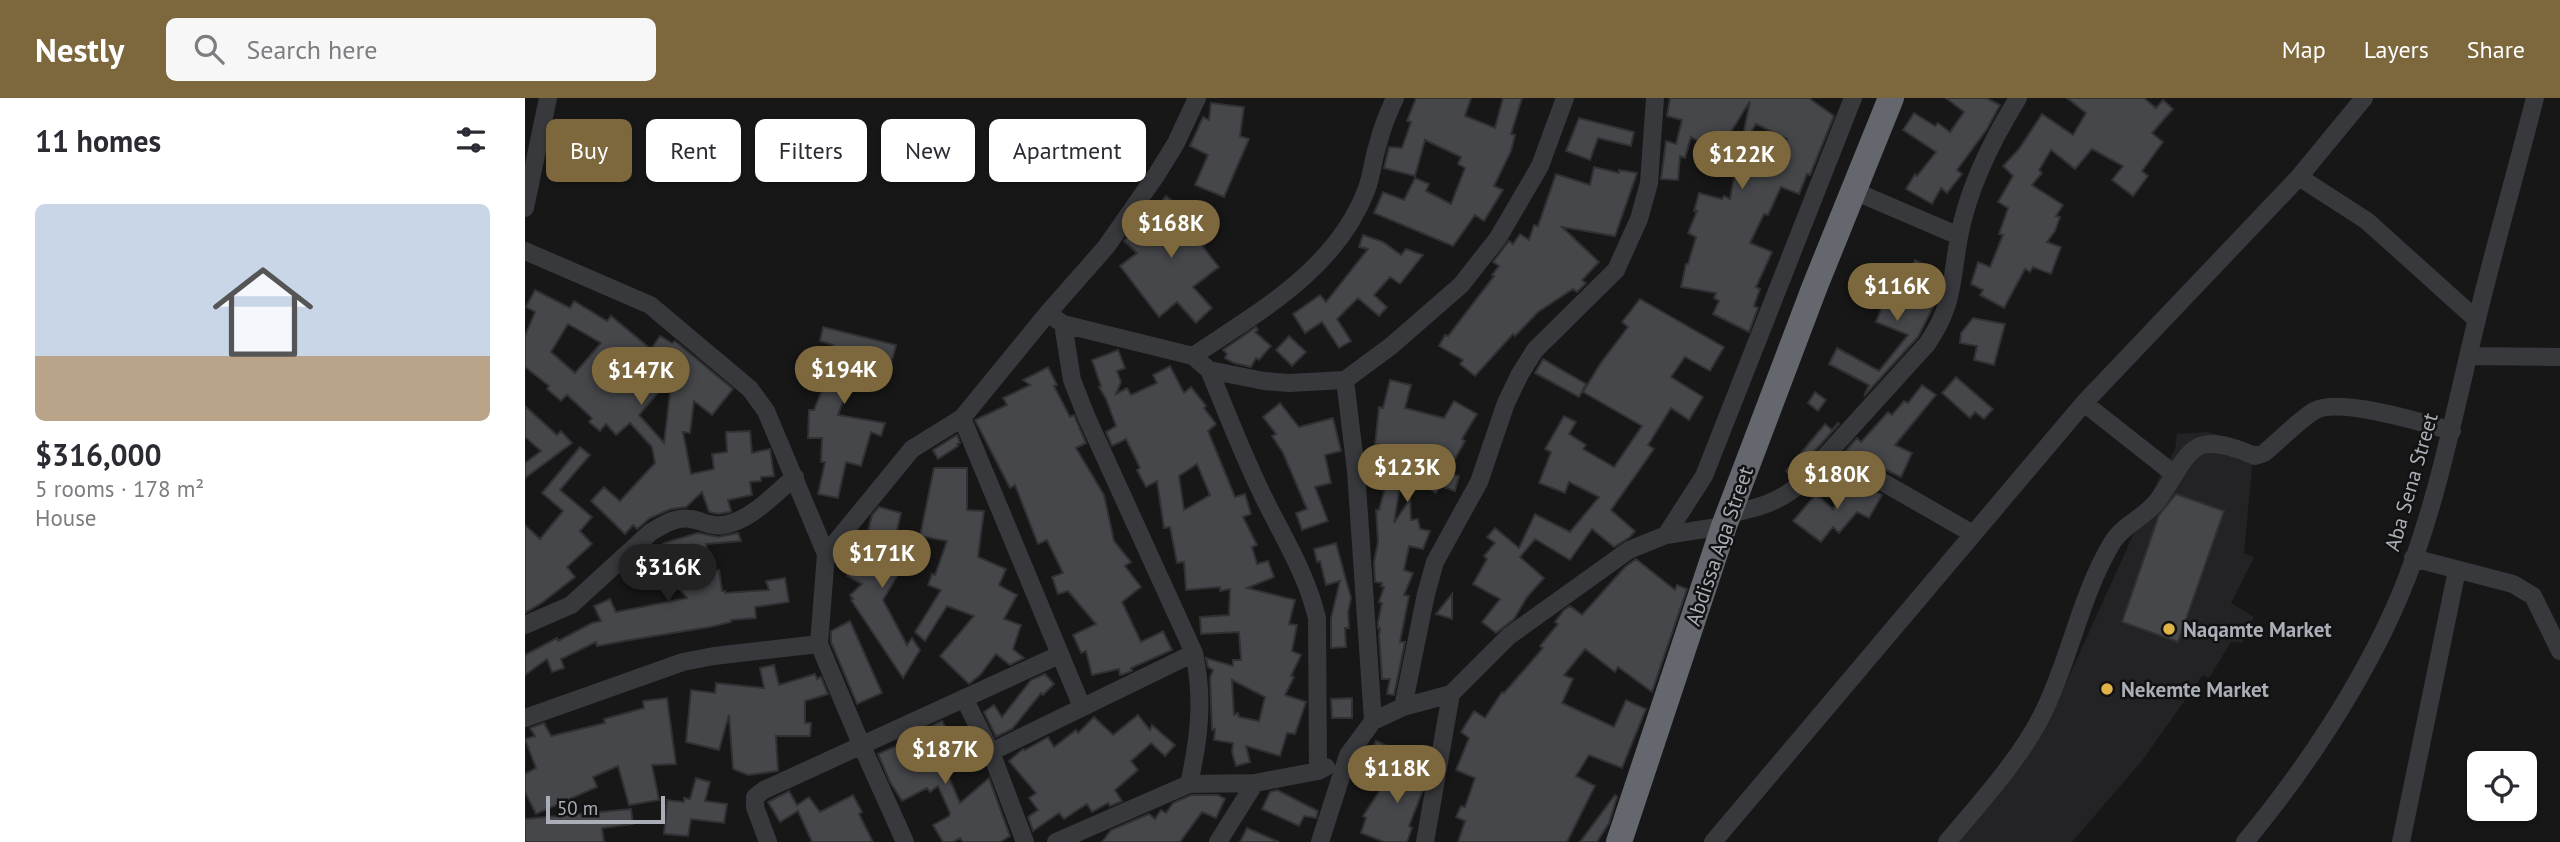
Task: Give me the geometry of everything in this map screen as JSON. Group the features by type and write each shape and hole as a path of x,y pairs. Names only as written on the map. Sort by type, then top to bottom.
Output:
{"highway":[{"name":"Abdissa Aga Street","path":"1619,842 1726,520 1891,98"}],"street":[{"path":"525,208 548,98"},
{"path":"826,554 912,449 962,418 1106,247 1139,202 1176,143 1198,98"},
{"path":"1193,356 1282,296 1338,243 1367,189 1377,144 1395,98"},
{"path":"1209,370 1289,383 1345,380 1440,305 1481,261 1498,238 1540,166 1565,98"},
{"path":"1403,706 1435,562 1479,482 1506,403 1520,374 1535,350 1616,270 1640,219 1649,183 1655,98"},
{"path":"1666,535 1704,476 1853,98"},
{"path":"1320,842 1348,755 1373,721 1403,706 1451,694 1509,636 1629,550 1666,535 1726,520 1786,497 1816,468 1941,325 1953,284 1959,236 1987,154 2018,98"},
{"path":"1713,842 2084,403 2299,177 2364,98"},
{"name":"Aba Sena Street","path":"2245,842 2298,775 2334,717 2388,622 2413,558 2452,431 2477,320 2535,98"},
{"path":"2299,177 2367,221 2477,320"},
{"path":"1854,191 1959,236"},
{"path":"525,251 650,305 666,317 683,336 750,389 766,411 826,554 819,644 905,842"},
{"path":"1047,314 1063,324 1193,356 1209,370 1267,504 1313,601 1317,618 1318,771"},
{"path":"1063,324 1072,380 1087,418 1194,653 1201,704 1198,750 1189,784"},
{"path":"2469,356 2560,357"},
{"path":"1345,380 1356,471 1373,721"},
{"path":"2084,403 2173,474"},
{"path":"1947,842 2019,751 2041,718 2066,660 2091,588 2112,542 2157,501 2187,454 2198,447 2212,444 2229,445 2255,456 2265,453 2315,410 2323,409 2384,413 2452,431"},
{"path":"962,418 1082,707"},
{"path":"1816,468 1845,470 1874,477 1973,534"},
{"path":"525,625 571,606 651,532 666,523 677,519 691,519 721,526 735,522 751,513 795,477"},
{"path":"2413,558 2524,589 2533,596 2560,651"},
{"path":"2401,842 2457,570"},
{"path":"525,718 683,662 819,644"},
{"path":"991,752 1194,653"},
{"path":"768,842 755,807 755,797 764,790 1059,655"},
{"path":"1426,842 1451,694"},
{"path":"964,698 991,752 1025,842"},
{"path":"1056,842 1189,784 1255,783 1318,771 1348,755"},
{"path":"1218,842 1255,783"}],"shaded area":[{"name":"Naqamte Market","path":"2208,432 2254,446 2244,553 2254,557 2231,603 2254,617 2242,643 2231,642 2209,678 2203,675 2141,762 2072,842 1954,842 2042,731 2052,714 2163,469 2175,450 2177,434"}],"building":[{"path":"1416,98 1471,98 1465,116 1495,128 1503,98 1522,98 1511,134 1515,135 1511,151 1494,186 1503,190 1484,221 1475,215 1453,246 1374,213 1383,192 1404,200 1415,178 1429,184 1426,191 1451,204 1465,168 1458,164 1461,157 1425,140 1415,176 1384,168 1389,147 1402,148 1411,122 1407,121"},
{"path":"1670,98 1809,98 1834,116 1810,175 1807,174 1799,194 1781,187 1768,215 1764,214 1750,243 1772,252 1756,287 1760,289 1754,306 1758,308 1749,332 1713,314 1719,301 1714,298 1716,293 1681,287 1696,237 1688,233 1697,211 1694,211 1699,193 1730,199 1734,177 1746,180 1751,153 1779,159 1787,139 1756,124 1741,146 1750,101 1718,153 1691,137 1685,158 1680,156 1678,180 1661,179 1666,141 1676,144 1682,120 1667,116"},
{"path":"1946,98 1986,98 2000,105 1987,129 1957,170 1962,174 1947,193 1941,188 1932,204 1906,189 1915,174 1917,176 1936,152 1903,130 1914,113 1935,126 1938,123 1950,132 1964,112"},
{"path":"2067,98 2144,98 2156,108 2163,100 2173,109 2152,133 2163,142 2142,171 2148,176 2133,196 2112,180 2123,166 2092,149 2075,169 2051,150 2039,170 2042,173 2032,185 2063,205 2056,216 2060,217 2055,231 2047,242 2061,247 2051,274 2033,267 2030,272 2025,269 2004,308 1980,295 1983,290 1971,284 1978,262 1990,267 2003,235 1999,234 2008,208 1998,202 2013,176 2003,166 2019,149 2042,114 2073,135 2086,113"},
{"path":"1211,103 1244,107 1240,136 1249,139 1224,197 1195,185 1208,155 1190,146 1203,117 1209,120"},
{"path":"1579,118 1634,132 1631,146 1598,138 1590,160 1566,151"},
{"path":"1594,167 1619,173 1619,170 1637,173 1615,236 1562,227 1599,262 1582,280 1586,283 1577,292 1573,289 1538,312 1515,336 1513,334 1475,376 1460,364 1463,360 1439,346 1445,335 1448,336 1494,276 1492,275 1499,266 1493,262 1509,241 1513,244 1520,234 1529,240 1534,225 1538,226 1556,174 1590,185"},
{"path":"1166,196 1185,210 1187,208 1215,232 1203,247 1219,267 1193,287 1212,308 1196,323 1177,302 1159,317 1120,266 1137,253 1124,241 1137,223 1142,228"},
{"path":"1363,235 1383,242 1401,255 1406,249 1423,255 1400,284 1390,277 1374,295 1387,307 1379,316 1358,298 1337,319 1351,341 1339,348 1322,322 1305,333 1293,314 1320,295 1326,302 1368,249 1359,247"},
{"path":"1915,260 1937,271 1928,288 1939,291 1936,301 1918,337 1864,396 1869,385 1829,364 1837,348 1879,371 1908,335 1876,322 1884,302 1892,305"},
{"path":"535,290 570,308 574,301 607,321 611,316 651,349 660,336 672,343 675,341 733,389 712,415 694,401 690,433 683,432 691,474 714,469 712,454 727,452 726,432 750,431 752,453 770,449 774,476 761,477 761,481 750,482 752,495 728,500 730,512 709,512 702,492 686,507 671,509 650,518 637,529 633,525 625,534 591,501 604,487 620,501 655,463 652,447 630,423 616,435 606,424 600,431 589,422 592,418 567,395 561,401 547,389 549,386 525,367 525,336 535,312 526,307","holes":["568,324 601,343 575,373 551,352","672,376 664,443 639,415"]},
{"path":"1640,299 1724,347 1710,371 1685,357 1671,377 1703,397 1689,420 1671,408 1648,445 1654,449 1611,510 1635,531 1630,537 1614,547 1592,529 1570,560 1535,539 1520,557 1544,578 1527,597 1514,619 1496,633 1482,622 1500,599 1473,584 1487,559 1484,556 1495,543 1487,537 1495,528 1519,548 1535,514 1570,532 1599,497 1569,482 1565,493 1539,483 1551,452 1545,449 1564,416 1576,422 1569,434 1586,445 1583,449 1614,467 1642,426 1583,392 1628,327 1622,322"},
{"path":"1973,318 2005,324 1994,365 1974,360 1977,346 1960,343 1961,333"},
{"path":"823,327 896,345 892,361 877,357 874,373 855,369 838,415 885,423 881,436 871,432 861,466 846,462 838,498 818,494 825,462 821,462 822,438 808,438 809,410 814,410 831,367 827,366 833,345 820,341"},
{"path":"1256,327 1258,330 1255,332 1271,346 1259,360 1256,358 1251,367 1225,358 1227,354 1223,350"},
{"path":"1289,336 1306,352 1292,366 1276,350"},
{"path":"1118,350 1125,368 1117,371 1121,382 1116,394 1127,388 1131,395 1157,383 1153,375 1170,366 1184,393 1191,387 1216,424 1208,431 1235,497 1245,494 1251,514 1243,517 1257,545 1252,547 1257,564 1268,561 1274,577 1247,588 1295,600 1289,624 1297,625 1292,651 1301,655 1285,695 1306,702 1295,734 1287,733 1280,756 1246,746 1250,762 1236,766 1232,752 1233,743 1214,740 1210,678 1213,670 1208,667 1206,658 1233,666 1233,660 1241,660 1239,632 1201,634 1200,617 1229,615 1230,589 1220,591 1220,587 1186,590 1184,562 1177,563 1170,527 1164,528 1157,481 1146,487 1126,439 1112,446 1106,432 1116,426 1099,387 1101,386 1092,360","holes":["1197,464 1210,495 1184,510 1179,476","1232,680 1265,697 1259,721 1239,717 1238,713 1234,715"]},
{"path":"1543,359 1586,384 1579,397 1535,373"},
{"path":"1048,367 1057,385 1054,386 1070,417 1074,415 1086,443 1076,448 1104,495 1114,541 1131,562 1125,566 1141,587 1122,602 1141,642 1163,631 1172,650 1120,675 1119,669 1092,675 1086,651 1081,653 1073,635 1096,624 1068,591 1058,594 1052,577 1063,573 1047,540 1038,544 1015,485 1010,488 975,420 1007,405 1003,398 1030,385 1023,380"},
{"path":"1956,377 1993,409 1984,419 1975,412 1970,418 1942,393"},
{"path":"1390,380 1411,385 1405,408 1444,418 1454,401 1477,414 1447,473 1459,476 1455,491 1440,486 1436,493 1421,483 1433,465 1406,448 1394,523 1410,499 1411,520 1418,519 1420,529 1430,531 1423,549 1409,546 1404,570 1413,573 1404,595 1409,596 1400,642 1405,642 1394,695 1387,694 1390,679 1382,679 1378,622 1382,603 1379,602 1384,587 1381,586 1382,583 1375,582 1374,562 1378,542 1376,510 1379,510 1385,488 1379,487 1382,467 1375,466 1379,444 1375,445 1379,407 1383,408"},
{"path":"1922,385 1936,395 1895,445 1912,453 1901,477 1877,466 1840,457 1857,438 1861,442 1888,412 1892,415 1904,401 1908,403"},
{"path":"1815,392 1826,400 1818,411 1808,403"},
{"path":"1280,403 1299,427 1333,418 1341,451 1325,455 1331,483 1315,487 1328,521 1302,530 1296,513 1307,509 1283,453 1272,436 1276,434 1263,417"},
{"path":"525,406 557,435 561,431 572,443 525,478 525,463 541,451 525,437"},
{"path":"1825,424 1832,430 1839,424 1792,476 1786,471"},
{"path":"957,435 960,443 958,446 938,459 933,450"},
{"path":"580,447 590,455 560,490 592,517 580,531 592,544 567,567 575,577 525,613 525,525 540,539 563,511 542,493"},
{"path":"934,468 967,468 967,510 984,511 978,557 1006,569 999,585 1017,595 1004,619 1021,625 1013,649 1024,658 1010,665 996,654 980,675 969,684 940,656 974,616 947,606 925,641 915,632 941,590 928,585 932,574 935,575 947,541 920,536"},
{"path":"1848,483 1870,488 1882,495 1869,518 1857,512 1839,533 1833,527 1821,542 1793,521 1816,494 1833,509"},
{"path":"2176,494 2224,511 2178,642 2122,622 2159,515"},
{"path":"879,507 901,513 891,556 904,564 883,600 907,645 912,638 920,650 903,678 851,600 853,599 850,595 862,584 847,576 880,534 868,531 872,515"},
{"path":"698,533 718,537 738,533 741,541 706,544 713,571 719,570 722,591 769,590 766,581 785,578 789,602 755,607 756,618 731,620 710,627 597,646 596,642 561,659 564,668 552,672 547,659 525,675 525,655 557,638 558,641 601,621 594,606 610,599 616,612 687,598 651,553 664,543"},
{"path":"1336,543 1351,598 1349,628 1345,628 1346,647 1331,648 1331,618 1340,581 1326,585 1314,549"},
{"path":"1636,559 1675,590 1677,585 1687,589 1652,692 1618,667 1615,672 1585,649 1564,675 1573,679 1562,703 1614,727 1626,700 1646,709 1622,768 1589,755 1576,776 1595,786 1567,842 1458,842 1465,821 1456,817 1461,806 1465,807 1475,778 1456,770 1469,738 1461,732 1474,711 1485,718 1502,692 1504,693 1543,648 1540,646 1558,624 1555,622 1564,610 1570,606 1582,615 1625,567"},
{"path":"1452,594 1452,619 1436,614"},
{"path":"850,621 882,693 857,704 831,642 831,631"},
{"path":"774,665 779,685 815,674 817,679 821,677 828,694 805,701 805,723 811,723 810,736 776,736 778,771 748,775 733,769 729,715 719,750 686,742 691,690 715,693 716,683 764,688 760,668"},
{"path":"1045,674 1054,684 1043,695 1041,693 1012,729 996,737 984,712 994,705 1002,717 1031,680"},
{"path":"667,698 676,764 652,765 659,800 629,805 618,766 593,777 597,787 536,814 525,792 525,774 536,768 525,739 535,736 530,728 544,723 551,736 605,723 604,719 644,708 643,701"},
{"path":"1352,698 1352,718 1332,718 1331,699"},
{"path":"1138,715 1150,730 1152,725 1175,745 1165,756 1151,743 1131,761 1138,770 1115,790 1122,801 1110,806 1108,803 1092,812 1087,804 1064,819 1059,813 1033,831 1028,817 1038,810 1029,798 1036,793 1009,761 1023,749 1048,737 1054,747 1076,730 1078,733 1094,717 1113,735"},
{"path":"942,721 966,765 948,775 960,803 989,778 1010,836 1000,842 963,842 960,838 953,842 943,842 933,825 950,813 938,786 930,792 927,788 902,801 890,782 878,754"},
{"path":"1376,741 1388,746 1378,772 1365,767"},
{"path":"1418,748 1429,752 1423,790 1409,826 1412,828 1407,842 1384,842 1361,833 1366,818 1363,816 1384,784 1399,794"},
{"path":"696,778 710,782 705,801 727,804 724,823 691,819 688,836 664,834 667,800 684,802 684,798 690,799"},
{"path":"1277,790 1318,811 1316,818 1304,816 1299,826 1262,809 1270,792"},
{"path":"789,791 797,805 809,797 820,812 853,795 873,842 812,842 798,811 780,822 768,802"},
{"path":"1191,795 1218,795 1225,799 1216,818 1202,812 1180,842 1102,842 1111,830 1149,814 1155,819 1161,810 1166,813 1173,803"},
{"path":"1615,795 1617,797 1609,823 1597,842 1580,842"},
{"path":"631,809 633,824 602,828 604,842 525,842 525,819"},
{"path":"1247,828 1279,842 1240,842"}],"place":[{"name":"Naqamte Market","path":"2169,629"},
{"name":"Nekemte Market","path":"2107,689"}]}
